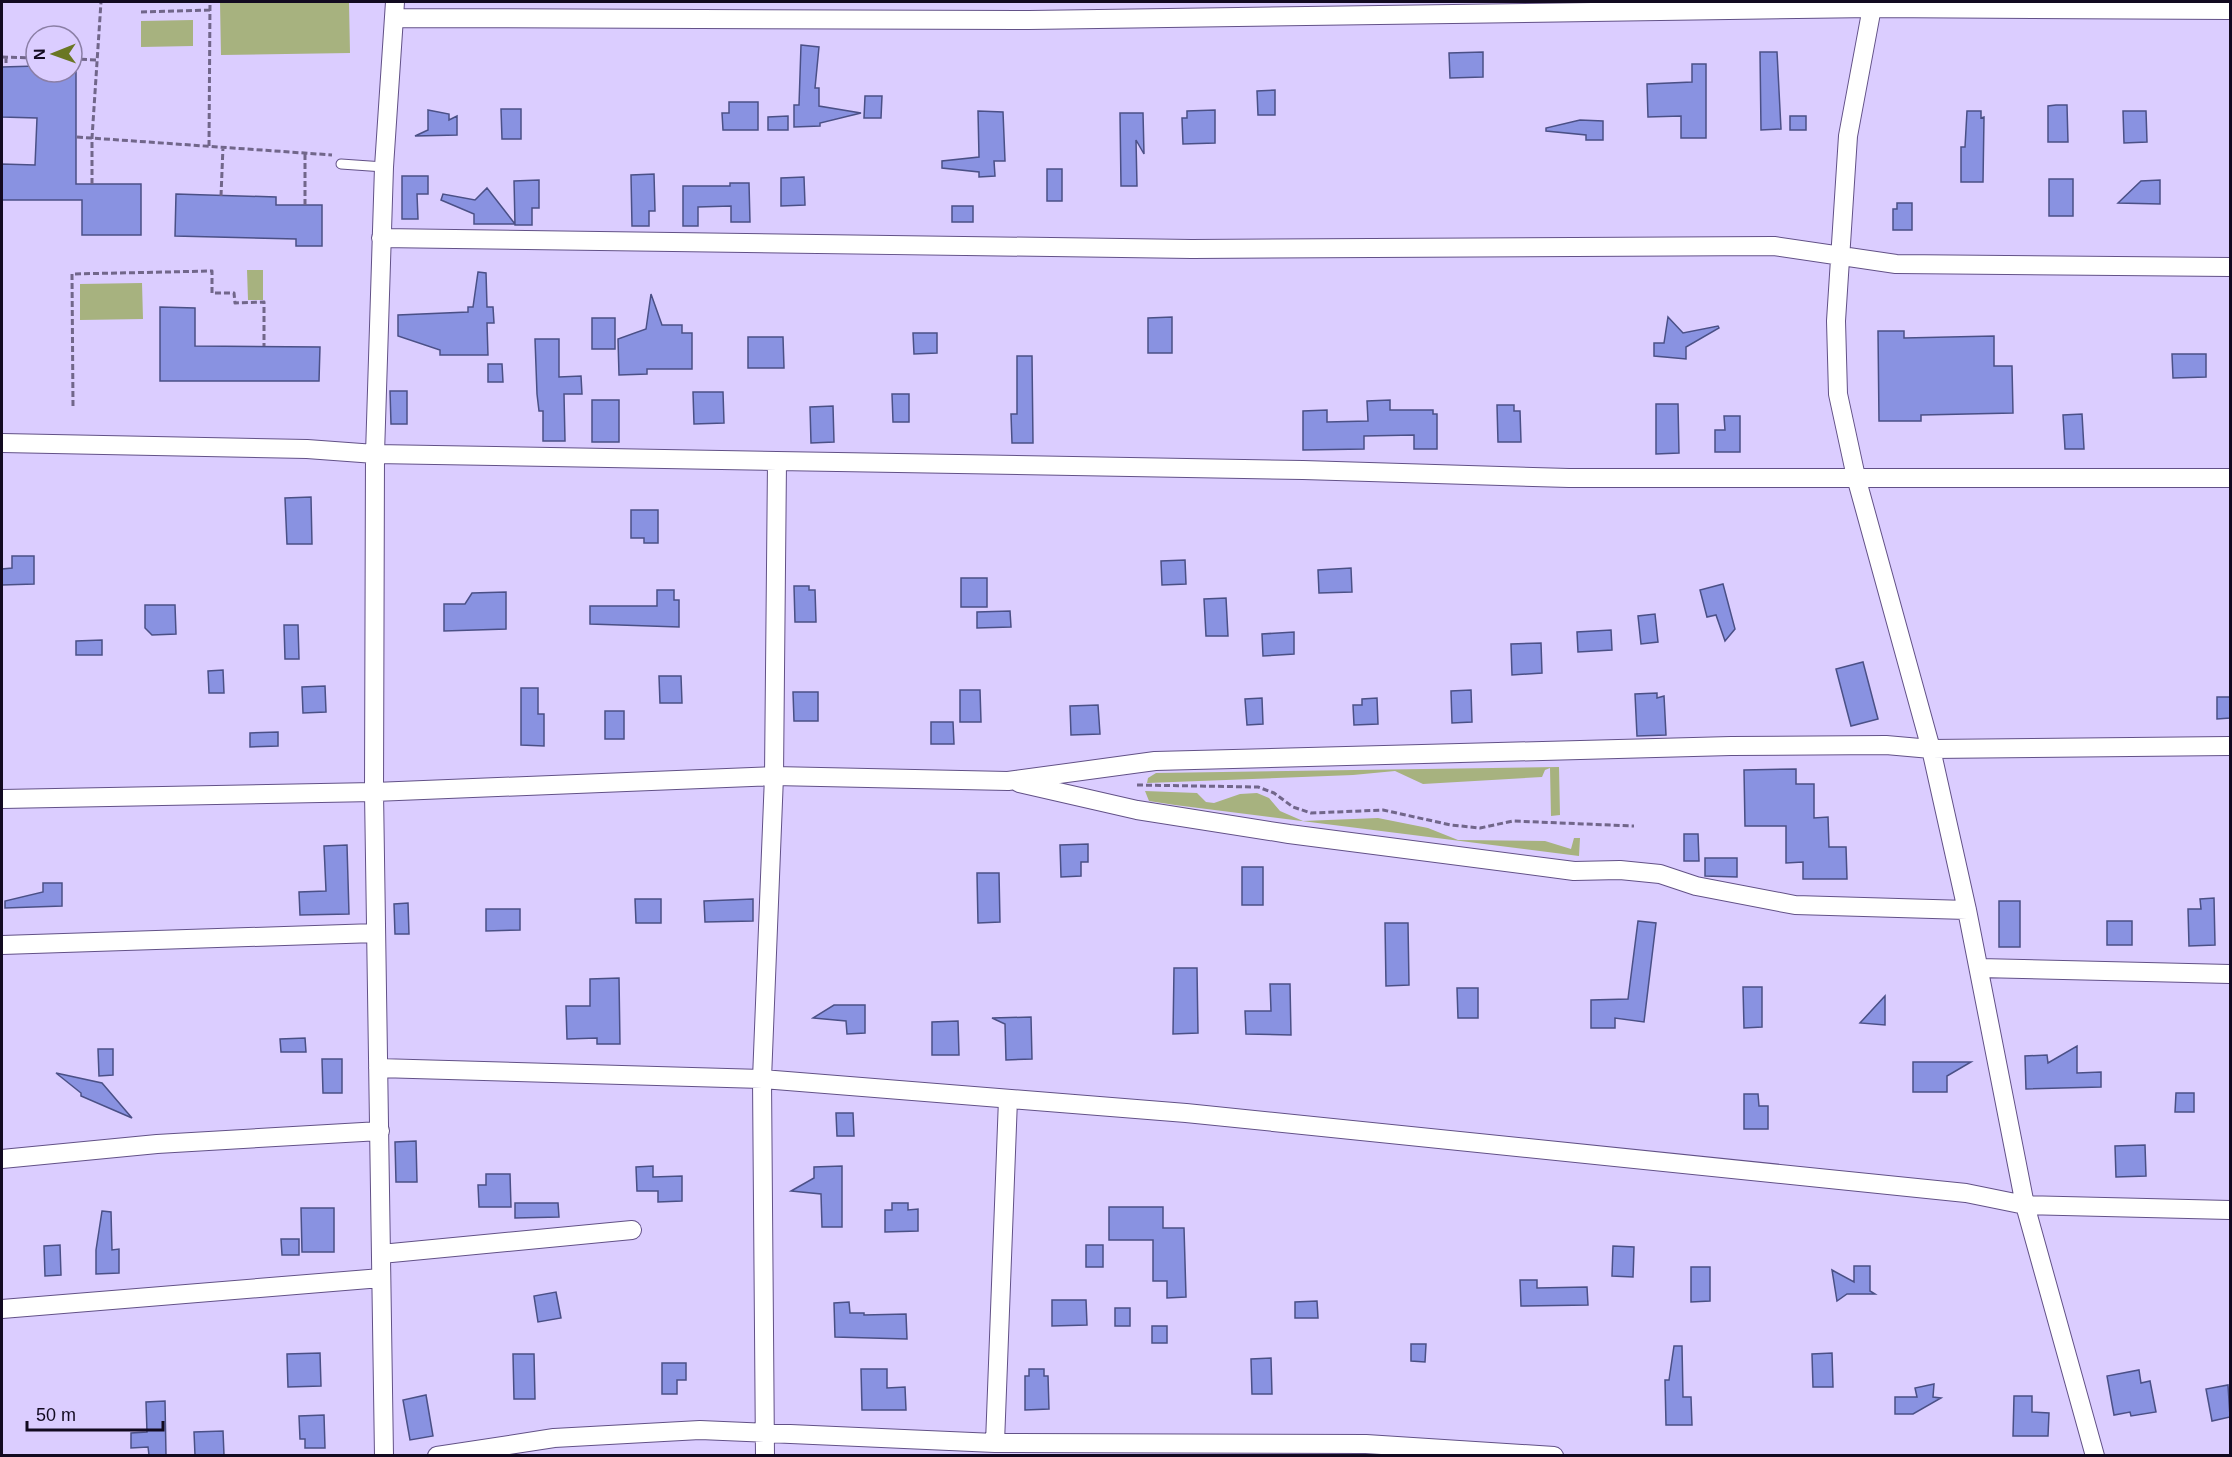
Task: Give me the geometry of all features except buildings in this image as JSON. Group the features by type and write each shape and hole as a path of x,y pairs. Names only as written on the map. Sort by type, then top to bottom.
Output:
{"street":[{"path":"1873,5 1848,136 1836,321 1838,394 1856,477 1931,749 1979,968 2025,1205 2095,1455"},
{"path":"384,1455 374,792 375,454 384,167 394,10 1029,20 1873,5 2230,10"},
{"path":"381,238 1192,249 1774,246 1896,264 2230,267"},
{"path":"2,443 307,449 375,454 1291,470 1569,478 2230,478"},
{"path":"765,1455 762,1079 774,776 777,462"},
{"path":"2,799 374,792 774,776 1008,781 1138,764 1731,746 1887,745 1931,749 2230,746"},
{"path":"1008,781 1137,810 1289,834 1574,872 1620,870 1660,874 1696,886 1795,905 1967,910"},
{"path":"2,945 376,933"},
{"path":"1979,968 2230,974"},
{"path":"378,1068 762,1079 1186,1113 1966,1193 2025,1205 2230,1210"},
{"path":"995,1443 1008,1099"},
{"path":"2,1159 157,1144 380,1131"},
{"path":"381,1254 632,1230"},
{"path":"2,1309 381,1278"},
{"path":"437,1455 554,1438 700,1430 995,1443 1366,1443 1554,1455"}],"lane":[{"path":"341,164 384,167"}],"path":[{"path":"92,184 92,138 101,2"},
{"path":"209,146 210,2"},
{"path":"141,12 210,10"},
{"path":"6,66 3,56 24,57"},
{"path":"84,59 97,60"},
{"path":"76,137 336,155 336,163 341,164"},
{"path":"221,196 223,147"},
{"path":"304,205 305,153"},
{"path":"73,406 72,274 212,272 212,293 234,293 235,303 264,302 264,346"},
{"path":"1137,810 1138,764"},
{"path":"1137,785 1258,787 1274,793 1293,807 1311,813 1383,810 1451,825 1480,828 1513,821 1634,826"}],"green space":[{"path":"220,2 349,2 350,53 221,55"},
{"path":"193,20 193,46 141,47 141,21"},
{"path":"247,270 263,270 263,300 248,300"},
{"path":"142,283 143,319 80,320 80,284"},
{"path":"1559,767 1560,815 1551,816 1550,768 1545,770 1542,777 1423,784 1395,771 1353,775 1147,783 1148,778 1156,773"},
{"path":"1145,791 1197,793 1206,802 1214,803 1240,794 1257,793 1269,798 1280,811 1303,821 1378,818 1428,828 1458,840 1545,841 1571,849 1574,838 1580,838 1579,856 1175,805 1149,801"}]}
